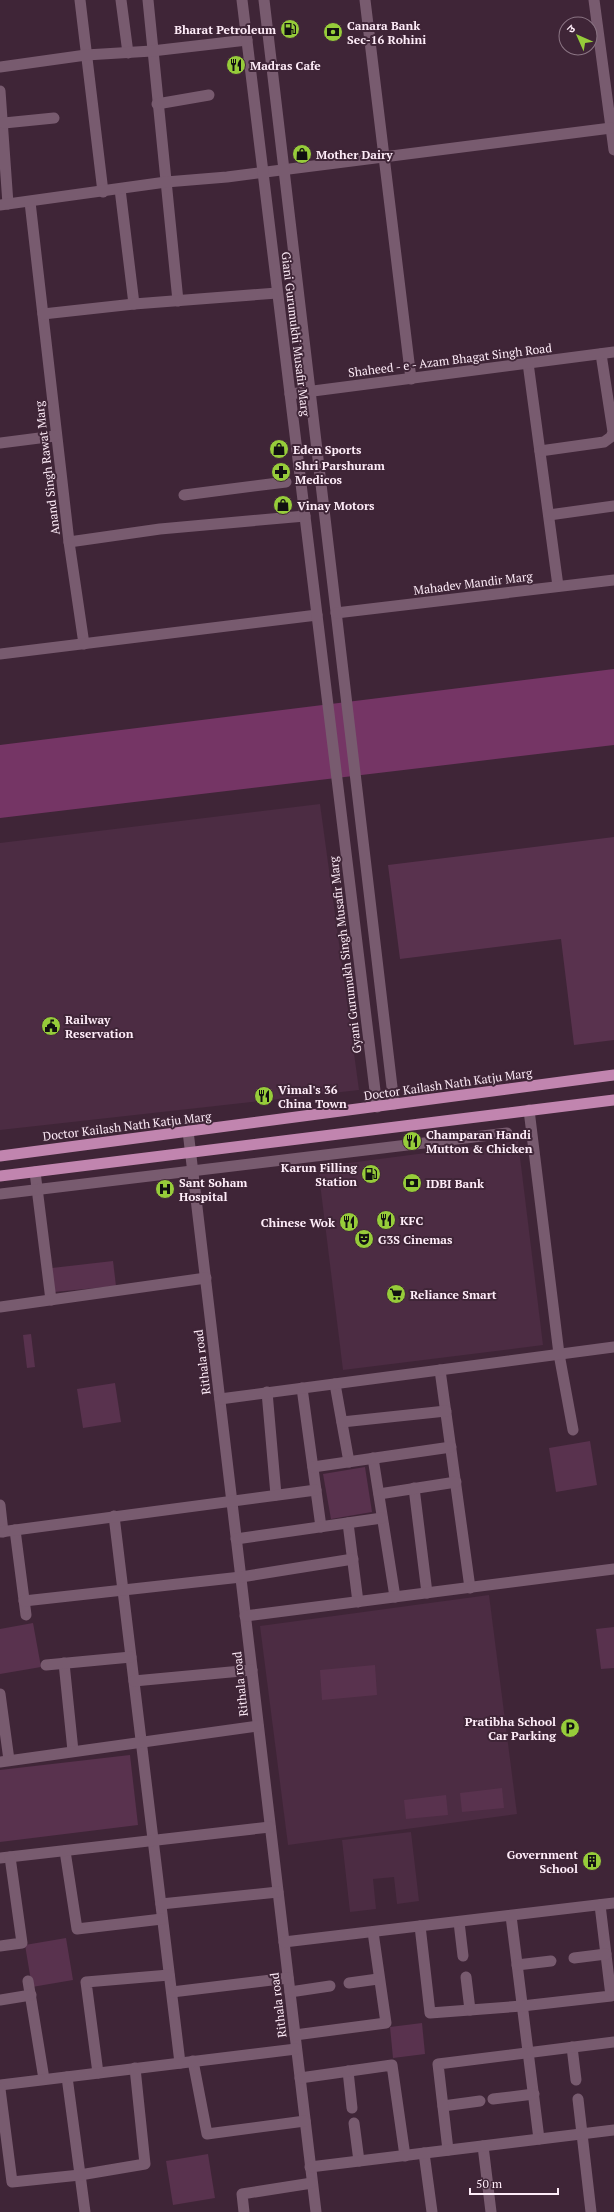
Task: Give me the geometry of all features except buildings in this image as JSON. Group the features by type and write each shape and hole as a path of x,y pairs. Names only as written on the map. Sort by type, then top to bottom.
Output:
{"main road":[{"name":"Doctor Kailash Nath Katju Marg","path":"0,1156 614,1075"},
{"path":"0,1176 614,1100"}],"street":[{"path":"80,0 103,192"},
{"path":"121,0 128,53"},
{"path":"148,0 157,104 178,301"},
{"name":"Giani Gurumukhi Musafir Marg","path":"242,0 324,671"},
{"name":"Giani Gurumukhi Musafir Marg","path":"264,0 394,1104"},
{"path":"365,0 411,379"},
{"path":"594,0 609,75 614,150"},
{"path":"0,67 86,55 152,51 247,40"},
{"path":"0,90 4,123 4,205 166,182 227,177 384,157 612,123"},
{"path":"157,104 209,95"},
{"path":"4,123 54,118"},
{"path":"120,189 134,304"},
{"name":"Anand Singh Rawat Marg","path":"30,202 55,436 69,542 160,529 305,516"},
{"path":"43,314 134,304 277,293"},
{"name":"Shaheed - e - Azam Bhagat Singh Road","path":"290,394 614,352"},
{"path":"540,451 604,442 611,437 613,432 601,354"},
{"path":"528,363 558,586"},
{"path":"0,443 55,436"},
{"path":"184,495 286,482"},
{"path":"549,515 614,506"},
{"path":"69,542 84,644"},
{"name":"Mahadev Mandir Marg","path":"336,613 614,580"},
{"path":"0,654 317,615"},
{"name":"Gyani Gurumukh Singh Musafir Marg","path":"324,671 377,1106"},
{"path":"528,1110 559,1354 574,1430"},
{"name":"Rithala road","path":"188,1131 316,2212"},
{"path":"0,1194 37,1188 193,1171 507,1133"},
{"path":"35,1172 51,1300"},
{"path":"0,1307 206,1278"},
{"path":"220,1398 614,1347"},
{"path":"440,1370 470,1588"},
{"path":"335,1384 349,1462"},
{"path":"302,1388 321,1527"},
{"path":"267,1392 276,1495"},
{"path":"342,1422 446,1411"},
{"path":"313,1467 451,1447"},
{"path":"373,1458 394,1597"},
{"path":"379,1494 456,1482"},
{"path":"414,1488 427,1593"},
{"path":"0,1505 2,1532 316,1490"},
{"path":"114,1516 180,2063"},
{"path":"236,1539 382,1518"},
{"path":"348,1523 358,1602"},
{"path":"15,1530 26,1615"},
{"path":"24,1601 241,1577 353,1559"},
{"path":"246,1616 614,1569"},
{"path":"46,1665 131,1657"},
{"path":"64,1663 73,1752"},
{"path":"134,1681 252,1670"},
{"path":"0,1698 5,1761 258,1726"},
{"path":"0,1946 22,1943 5,1858 270,1827"},
{"path":"65,1851 77,1929 162,1920"},
{"path":"161,1904 278,1892"},
{"path":"284,1942 614,1903"},
{"path":"420,1926 430,2013 522,2006 611,1996 600,1905"},
{"path":"511,1916 539,2139"},
{"path":"459,1922 463,1956"},
{"path":"295,2035 386,2023 378,1979 372,1932"},
{"path":"574,1958 606,1954"},
{"path":"517,1965 551,1961"},
{"path":"98,2073 86,1982 169,1975"},
{"path":"466,1977 470,2010"},
{"path":"172,1992 288,1978"},
{"path":"349,1983 378,1979"},
{"path":"28,1981 44,2078"},
{"path":"290,1992 330,1986"},
{"path":"0,2000 31,1996"},
{"path":"448,2150 438,2064 614,2042"},
{"path":"572,2047 576,2080"},
{"path":"0,2084 296,2049"},
{"path":"193,2061 207,2134 305,2121"},
{"path":"300,2078 392,2065 405,2156"},
{"path":"0,2089 12,2182 80,2175 145,2164 135,2068"},
{"path":"348,2071 352,2108"},
{"path":"67,2077 85,2212"},
{"path":"493,2099 534,2094"},
{"path":"578,2099 592,2212"},
{"path":"443,2106 480,2101"},
{"path":"354,2123 359,2162"},
{"path":"310,2168 614,2130"},
{"path":"483,2146 491,2212"},
{"path":"424,2153 432,2212"},
{"path":"244,2212 242,2194 312,2183"}],"shaded area":[{"path":"614,669 614,745 0,818 0,745"},
{"path":"320,804 359,1090 0,1130 0,843"},
{"path":"614,837 614,1040 574,1045 561,939 400,959 388,865"},
{"path":"518,1141 543,1345 343,1370 318,1167"},
{"path":"113,1261 116,1286 54,1292 52,1268"},
{"path":"31,1334 35,1367 27,1368 23,1335"},
{"path":"115,1383 121,1422 83,1428 77,1389"},
{"path":"590,1441 597,1485 556,1492 549,1448"},
{"path":"365,1467 372,1512 331,1519 323,1474"},
{"path":"489,1595 517,1814 288,1845 260,1626"},
{"path":"33,1623 41,1667 0,1674 0,1629"},
{"path":"614,1627 614,1668 601,1669 596,1629"},
{"path":"375,1665 377,1695 322,1700 320,1670"},
{"path":"130,1755 138,1825 0,1842 0,1770"},
{"path":"502,1788 504,1808 462,1812 460,1793"},
{"path":"446,1795 448,1815 406,1819 404,1800"},
{"path":"411,1832 419,1901 397,1904 394,1877 373,1879 376,1909 350,1912 342,1840"},
{"path":"66,1938 73,1980 32,1987 25,1945"},
{"path":"422,2023 425,2054 393,2058 390,2027"},
{"path":"208,2154 215,2198 173,2205 166,2161"}],"place":[{"name":"Bharat Petroleum","path":"290,29"},
{"name":"Canara Bank Sec-16 Rohini","path":"333,32"},
{"name":"Madras Cafe","path":"236,65"},
{"name":"Mother Dairy","path":"302,154"},
{"name":"Eden Sports","path":"279,449"},
{"name":"Shri Parshuram Medicos","path":"281,472"},
{"name":"Vinay Motors","path":"283,505"},
{"name":"Railway Reservation","path":"51,1026"},
{"name":"Vimal's 36 China Town","path":"264,1096"},
{"name":"Champaran Handi Mutton & Chicken","path":"412,1141"},
{"name":"Karun Filling Station","path":"371,1174"},
{"name":"IDBI Bank","path":"412,1183"},
{"name":"Sant Soham Hospital","path":"165,1189"},
{"name":"KFC","path":"386,1220"},
{"name":"Chinese Wok","path":"349,1222"},
{"name":"G3S Cinemas","path":"364,1239"},
{"name":"Reliance Smart","path":"396,1294"},
{"name":"Pratibha School Car Parking","path":"570,1728"},
{"name":"Government School","path":"592,1861"}]}
